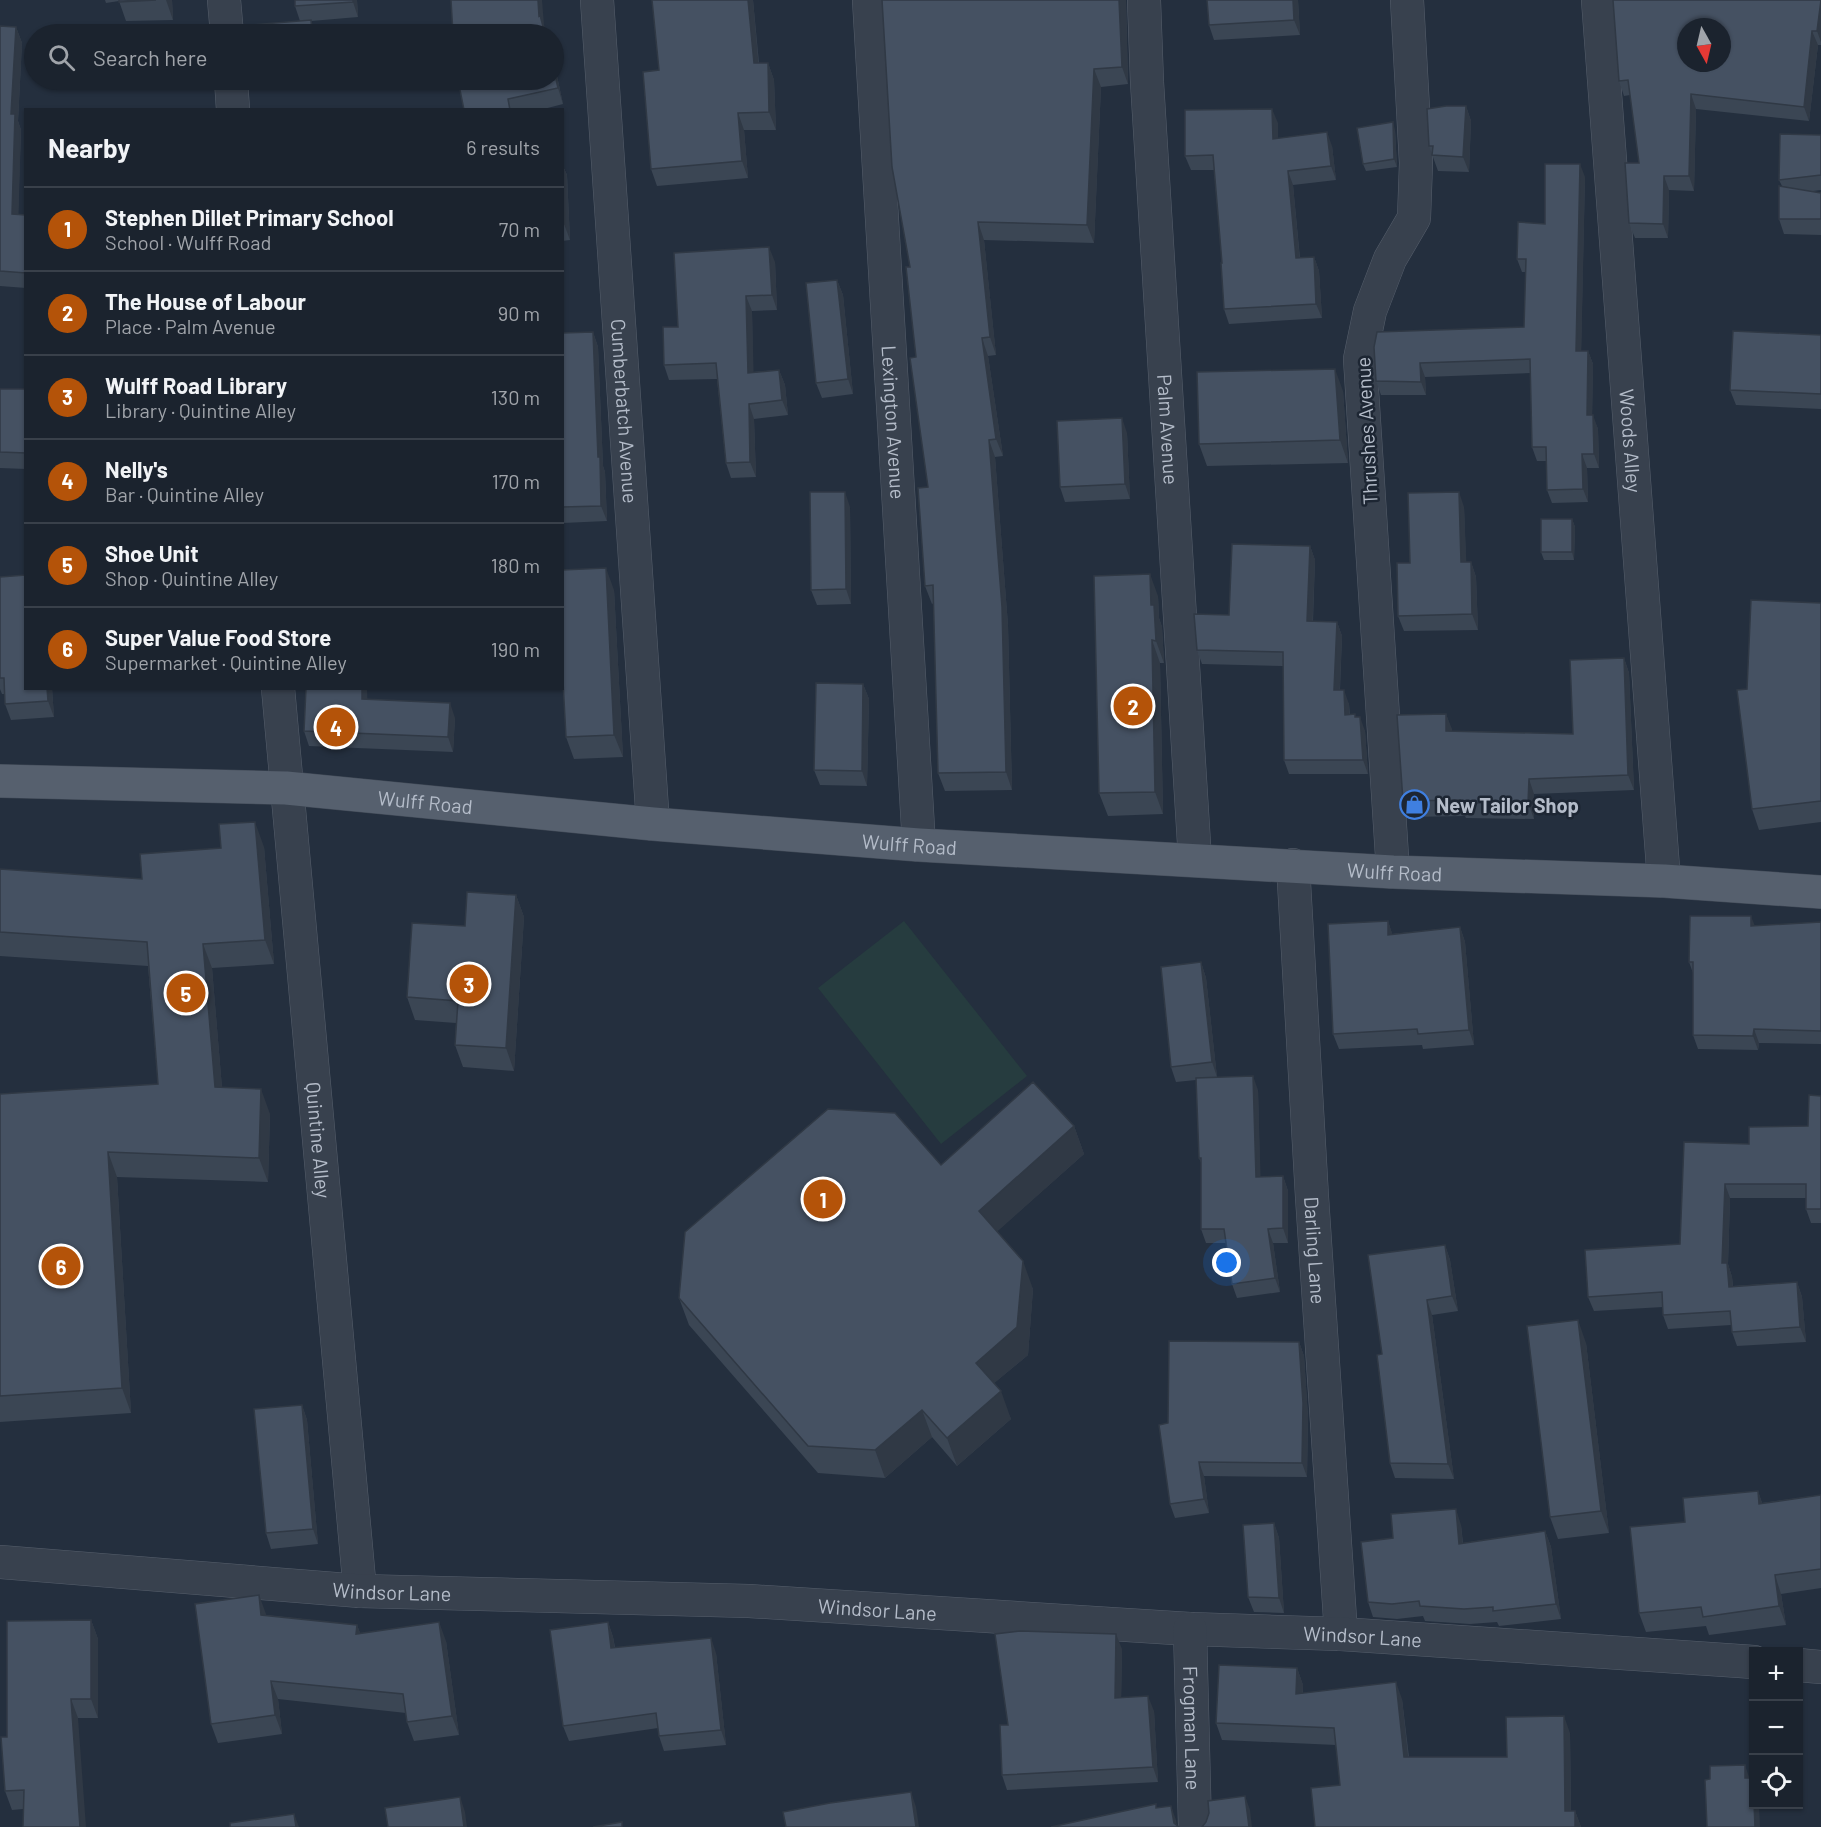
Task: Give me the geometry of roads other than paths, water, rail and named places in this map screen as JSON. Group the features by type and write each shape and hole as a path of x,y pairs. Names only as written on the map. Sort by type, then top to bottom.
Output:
{"main road":[{"name":"Wulff Road","path":"0,781 286,788 653,824 919,845 1393,872 1665,881 1821,892"}],"street":[{"path":"224,0 226,24"},
{"name":"Cumberbatch Avenue","path":"597,0 653,824"},
{"name":"Lexington Avenue","path":"869,0 919,845"},
{"name":"Palm Avenue","path":"1144,0 1147,82 1195,860"},
{"name":"Thrushes Avenue","path":"1393,872 1360,359 1371,310 1390,259 1414,218 1416,164 1407,0"},
{"name":"Woods Alley","path":"1598,0 1665,881"},
{"path":"232,90 233,108"},
{"name":"Quintine Alley","path":"278,690 360,1592"},
{"name":"Darling Lane","path":"1293,865 1311,1185 1341,1634"},
{"name":"Windsor Lane","path":"0,1562 360,1592 749,1601 1190,1629 1341,1634 1749,1662"},
{"name":"Frogman Lane","path":"1190,1629 1195,1827"},
{"path":"1803,1665 1821,1667"}],"place":[{"name":"The House of Labour","path":"1133,706"},
{"name":"Nelly's","path":"336,727"},
{"name":"New Tailor Shop","path":"1415,805"},
{"name":"Wulff Road Library","path":"469,984"},
{"name":"Shoe Unit","path":"186,993"},
{"name":"Stephen Dillet Primary School","path":"823,1199"},
{"name":"Super Value Food Store","path":"61,1266"}]}
